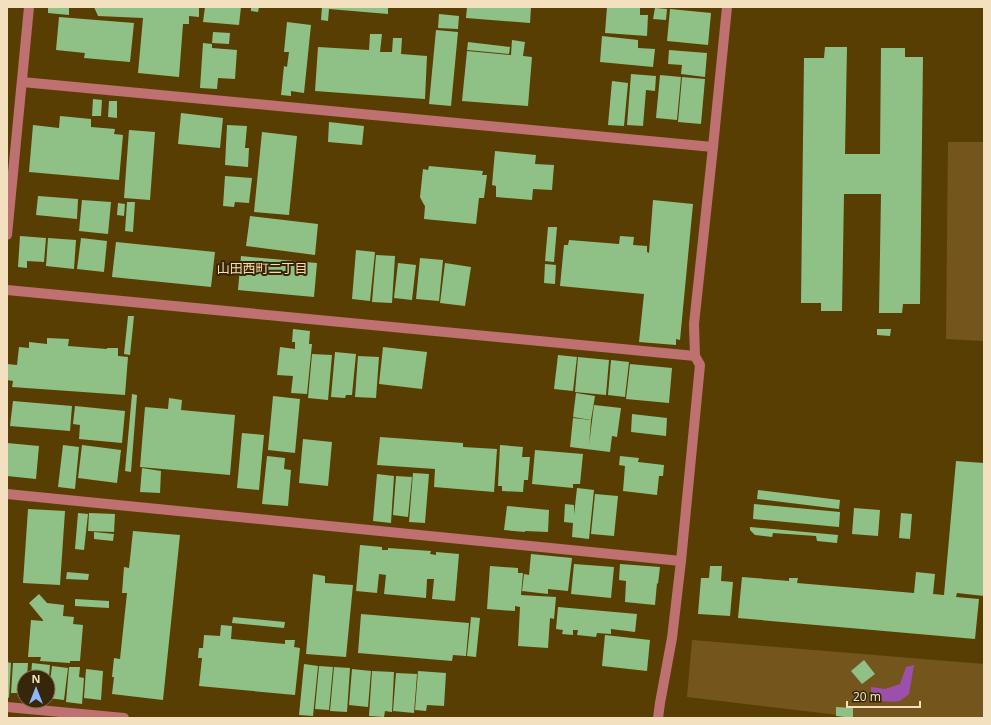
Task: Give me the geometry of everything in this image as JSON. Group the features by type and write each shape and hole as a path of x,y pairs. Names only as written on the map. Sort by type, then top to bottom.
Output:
{"street":[{"path":"7,235 29,7"},
{"path":"658,718 672,638 681,561 700,365 695,356 694,324 727,7"},
{"path":"22,82 713,147"},
{"path":"7,290 695,356"},
{"path":"7,494 681,561"},
{"path":"7,707 124,718"}],"shaded area":[{"path":"948,142 984,142 984,341 946,339"},
{"path":"692,640 984,664 984,718 864,718 687,697"},
{"path":"914,665 909,694 900,701 881,701 874,696 871,687 885,689 900,684 906,667"}],"building":[{"path":"48,7 69,7 69,15 48,13"},
{"path":"94,7 199,7 199,17 189,16 189,24 183,24 179,77 138,73 143,18 98,16"},
{"path":"205,7 241,7 239,25 203,22"},
{"path":"251,7 259,7 258,12 251,11"},
{"path":"322,7 388,7 388,14 329,9 328,21 321,20"},
{"path":"467,7 531,7 530,23 466,18"},
{"path":"607,7 640,7 640,15 648,15 647,36 605,33"},
{"path":"655,8 667,9 666,20 653,19"},
{"path":"670,9 711,13 708,45 667,41"},
{"path":"439,14 459,16 458,29 438,28"},
{"path":"59,17 134,23 130,62 84,58 85,53 56,50"},
{"path":"287,22 311,25 304,93 291,91 291,96 281,95 284,66 287,67 289,52 284,52"},
{"path":"436,30 458,32 451,106 429,104"},
{"path":"213,32 230,33 229,44 212,43"},
{"path":"370,34 382,34 380,52 392,52 393,38 402,38 401,54 427,56 425,99 315,91 318,47 369,50"},
{"path":"602,36 638,40 638,48 655,49 653,67 600,62"},
{"path":"512,40 525,42 523,56 532,57 528,106 462,101 467,51 511,55"},
{"path":"468,42 510,47 509,54 467,50"},
{"path":"203,43 212,44 212,48 237,50 235,79 218,78 217,89 200,88"},
{"path":"825,47 847,47 845,154 880,154 881,48 905,48 905,57 923,57 920,304 903,304 902,313 879,313 881,194 844,194 842,311 821,311 821,303 801,303 804,58 824,58"},
{"path":"669,50 707,53 705,77 681,74 682,65 668,64"},
{"path":"631,74 656,76 655,91 646,90 643,126 627,125"},
{"path":"660,75 681,77 677,120 656,118"},
{"path":"682,77 705,79 701,124 678,122"},
{"path":"612,81 628,83 624,126 608,125"},
{"path":"93,99 102,100 101,116 92,116"},
{"path":"109,101 117,101 117,118 108,117"},
{"path":"181,113 223,118 220,148 178,144"},
{"path":"60,116 91,119 91,127 115,129 114,134 123,135 119,180 29,172 33,125 59,128"},
{"path":"329,122 364,126 362,145 328,142"},
{"path":"227,125 247,126 245,148 249,148 248,167 225,165"},
{"path":"129,130 155,132 150,200 124,198"},
{"path":"262,132 297,136 289,215 254,212"},
{"path":"495,151 536,155 535,164 554,165 552,190 533,189 532,200 496,197 496,186 492,185"},
{"path":"429,166 483,171 482,175 487,175 484,198 479,198 476,224 424,219 425,206 420,197 423,169 428,170"},
{"path":"225,176 252,178 249,203 235,202 234,207 223,206"},
{"path":"38,196 78,199 77,219 36,215"},
{"path":"82,200 111,202 108,234 79,231"},
{"path":"653,200 693,204 680,340 676,339 676,345 639,342 644,294 560,286 564,245 568,245 569,240 619,244 620,236 634,237 633,245 647,246 647,252 649,253"},
{"path":"127,202 135,202 133,232 125,231"},
{"path":"118,203 125,204 124,216 117,215"},
{"path":"250,216 318,224 315,255 246,246"},
{"path":"548,227 557,227 554,262 545,261"},
{"path":"20,236 46,238 44,262 27,261 27,268 18,267"},
{"path":"48,238 76,240 74,269 46,266"},
{"path":"81,238 107,241 104,272 77,269"},
{"path":"116,242 215,252 211,287 112,277"},
{"path":"356,250 375,252 370,301 352,299"},
{"path":"376,255 395,256 392,303 372,302"},
{"path":"241,256 317,263 314,297 238,290"},
{"path":"420,258 443,260 439,301 416,299"},
{"path":"398,263 416,265 412,300 394,298"},
{"path":"445,263 471,267 465,306 440,303"},
{"path":"545,264 556,265 555,284 544,283"},
{"path":"128,316 134,316 130,355 124,354"},
{"path":"293,329 310,331 309,344 312,344 307,394 291,393 293,376 277,375 280,347 295,349 295,342 292,342"},
{"path":"877,329 891,329 890,336 877,335"},
{"path":"47,338 69,339 68,346 107,349 118,348 118,356 128,357 125,395 12,387 13,381 7,380 7,364 17,365 19,347 29,348 29,342 47,344"},
{"path":"383,347 427,352 422,389 379,384"},
{"path":"335,352 356,354 352,395 346,395 345,398 331,397"},
{"path":"312,354 332,355 328,400 308,398"},
{"path":"558,355 577,357 573,391 554,389"},
{"path":"358,356 379,357 376,398 355,397"},
{"path":"578,357 609,360 606,395 575,392"},
{"path":"611,360 629,362 625,397 608,395"},
{"path":"630,364 672,368 669,403 626,399"},
{"path":"576,393 595,396 591,420 573,417"},
{"path":"132,394 137,395 131,472 125,471"},
{"path":"273,396 300,399 295,453 268,450"},
{"path":"169,398 182,400 181,410 235,415 230,475 140,467 145,407 168,409"},
{"path":"13,401 72,406 70,431 10,426"},
{"path":"594,405 621,408 617,437 612,436 610,452 570,447 573,418 591,420 589,445"},
{"path":"75,406 125,411 122,443 79,439 80,425 73,424"},
{"path":"632,414 667,418 666,436 631,432"},
{"path":"242,433 264,435 259,490 237,488"},
{"path":"380,437 463,443 463,447 497,449 494,492 434,487 435,469 377,465"},
{"path":"303,439 332,442 328,486 299,483"},
{"path":"7,443 39,446 36,479 7,476"},
{"path":"63,445 79,447 75,489 58,487"},
{"path":"82,445 121,450 117,483 78,478"},
{"path":"500,445 523,447 522,457 530,457 528,480 524,480 523,492 502,491 502,486 498,486"},
{"path":"535,450 583,454 580,484 573,484 573,488 532,484"},
{"path":"267,456 285,458 284,469 291,470 288,506 262,504"},
{"path":"620,456 639,458 638,462 664,465 663,476 659,476 657,495 623,491 625,466 619,465"},
{"path":"956,461 984,463 984,596 957,593 956,597 979,599 975,639 738,618 742,577 789,581 789,578 798,578 797,583 914,593 916,572 935,574 933,594 944,595"},
{"path":"142,468 161,471 160,493 140,492"},
{"path":"413,473 429,474 425,523 409,522"},
{"path":"377,474 394,476 391,523 373,521"},
{"path":"396,476 412,477 408,517 393,515"},
{"path":"577,488 594,490 589,539 572,537 573,523 564,522 565,504 574,505 574,515"},
{"path":"758,490 840,500 839,509 757,499"},
{"path":"595,494 618,496 614,536 591,534"},
{"path":"754,504 840,512 839,527 753,519"},
{"path":"507,506 549,510 548,532 504,530"},
{"path":"854,508 880,510 878,536 852,534"},
{"path":"28,509 65,511 60,585 23,583"},
{"path":"78,513 88,514 84,550 75,549"},
{"path":"89,513 115,514 114,532 88,531"},
{"path":"901,513 912,514 910,539 899,538"},
{"path":"750,527 838,535 837,543 817,541 816,536 773,533 772,537 755,535 750,530"},
{"path":"133,531 180,535 163,700 112,694 114,658 120,659 127,593 122,593 124,567 129,568"},
{"path":"94,532 114,534 113,541 94,539"},
{"path":"360,545 382,547 382,550 388,550 388,548 431,551 430,554 436,555 436,552 459,554 455,601 432,599 434,579 427,579 426,598 384,594 386,575 379,574 377,593 356,591"},
{"path":"531,554 572,558 568,591 548,589 548,594 522,591 524,574 529,575"},
{"path":"574,564 614,567 611,598 571,594"},
{"path":"620,564 660,567 655,605 625,602 626,581 619,580"},
{"path":"490,566 518,568 518,573 523,573 521,595 556,597 554,619 550,618 548,648 518,646 520,607 515,606 515,611 487,609"},
{"path":"710,566 722,566 721,581 733,582 730,616 698,614 701,578 709,578"},
{"path":"67,572 89,574 88,580 66,579"},
{"path":"313,574 325,576 325,583 353,585 346,657 306,654"},
{"path":"39,594 47,603 64,605 63,616 74,617 73,624 83,625 80,661 70,661 70,663 40,661 41,657 28,657 31,620 43,621 29,603"},
{"path":"75,599 109,601 109,608 75,606"},
{"path":"558,607 637,614 635,632 611,629 611,634 597,633 596,637 577,635 578,630 573,630 573,635 562,634 563,630 556,629"},
{"path":"361,614 469,623 466,656 453,655 452,661 358,653"},
{"path":"233,617 285,622 284,628 232,623"},
{"path":"471,617 480,618 476,657 467,656"},
{"path":"221,625 232,626 231,639 285,644 285,640 295,640 294,647 300,648 295,695 199,686 202,658 198,658 199,648 203,648 204,635 220,636"},
{"path":"605,635 650,640 647,671 602,666"},
{"path":"864,660 875,674 862,684 851,671"},
{"path":"7,662 11,663 9,698 7,697"},
{"path":"13,663 28,663 28,669 16,669 16,693 11,693"},
{"path":"32,663 50,665 50,669 32,669"},
{"path":"304,664 318,666 313,716 299,715"},
{"path":"52,666 68,668 64,700 56,699 56,669 52,669"},
{"path":"319,666 333,667 329,710 315,709"},
{"path":"69,667 80,667 79,677 84,678 82,704 66,702"},
{"path":"334,667 350,668 347,712 330,711"},
{"path":"86,669 103,671 101,700 84,698"},
{"path":"352,669 371,671 368,707 349,705"},
{"path":"372,671 394,672 392,712 385,711 384,717 369,716"},
{"path":"418,671 446,673 444,706 427,705 426,711 415,710"},
{"path":"396,673 417,674 414,713 393,711"},
{"path":"836,707 853,708 853,718 836,716"}],"district":[{"name":"山田西町二丁目","path":"262,268"}]}
